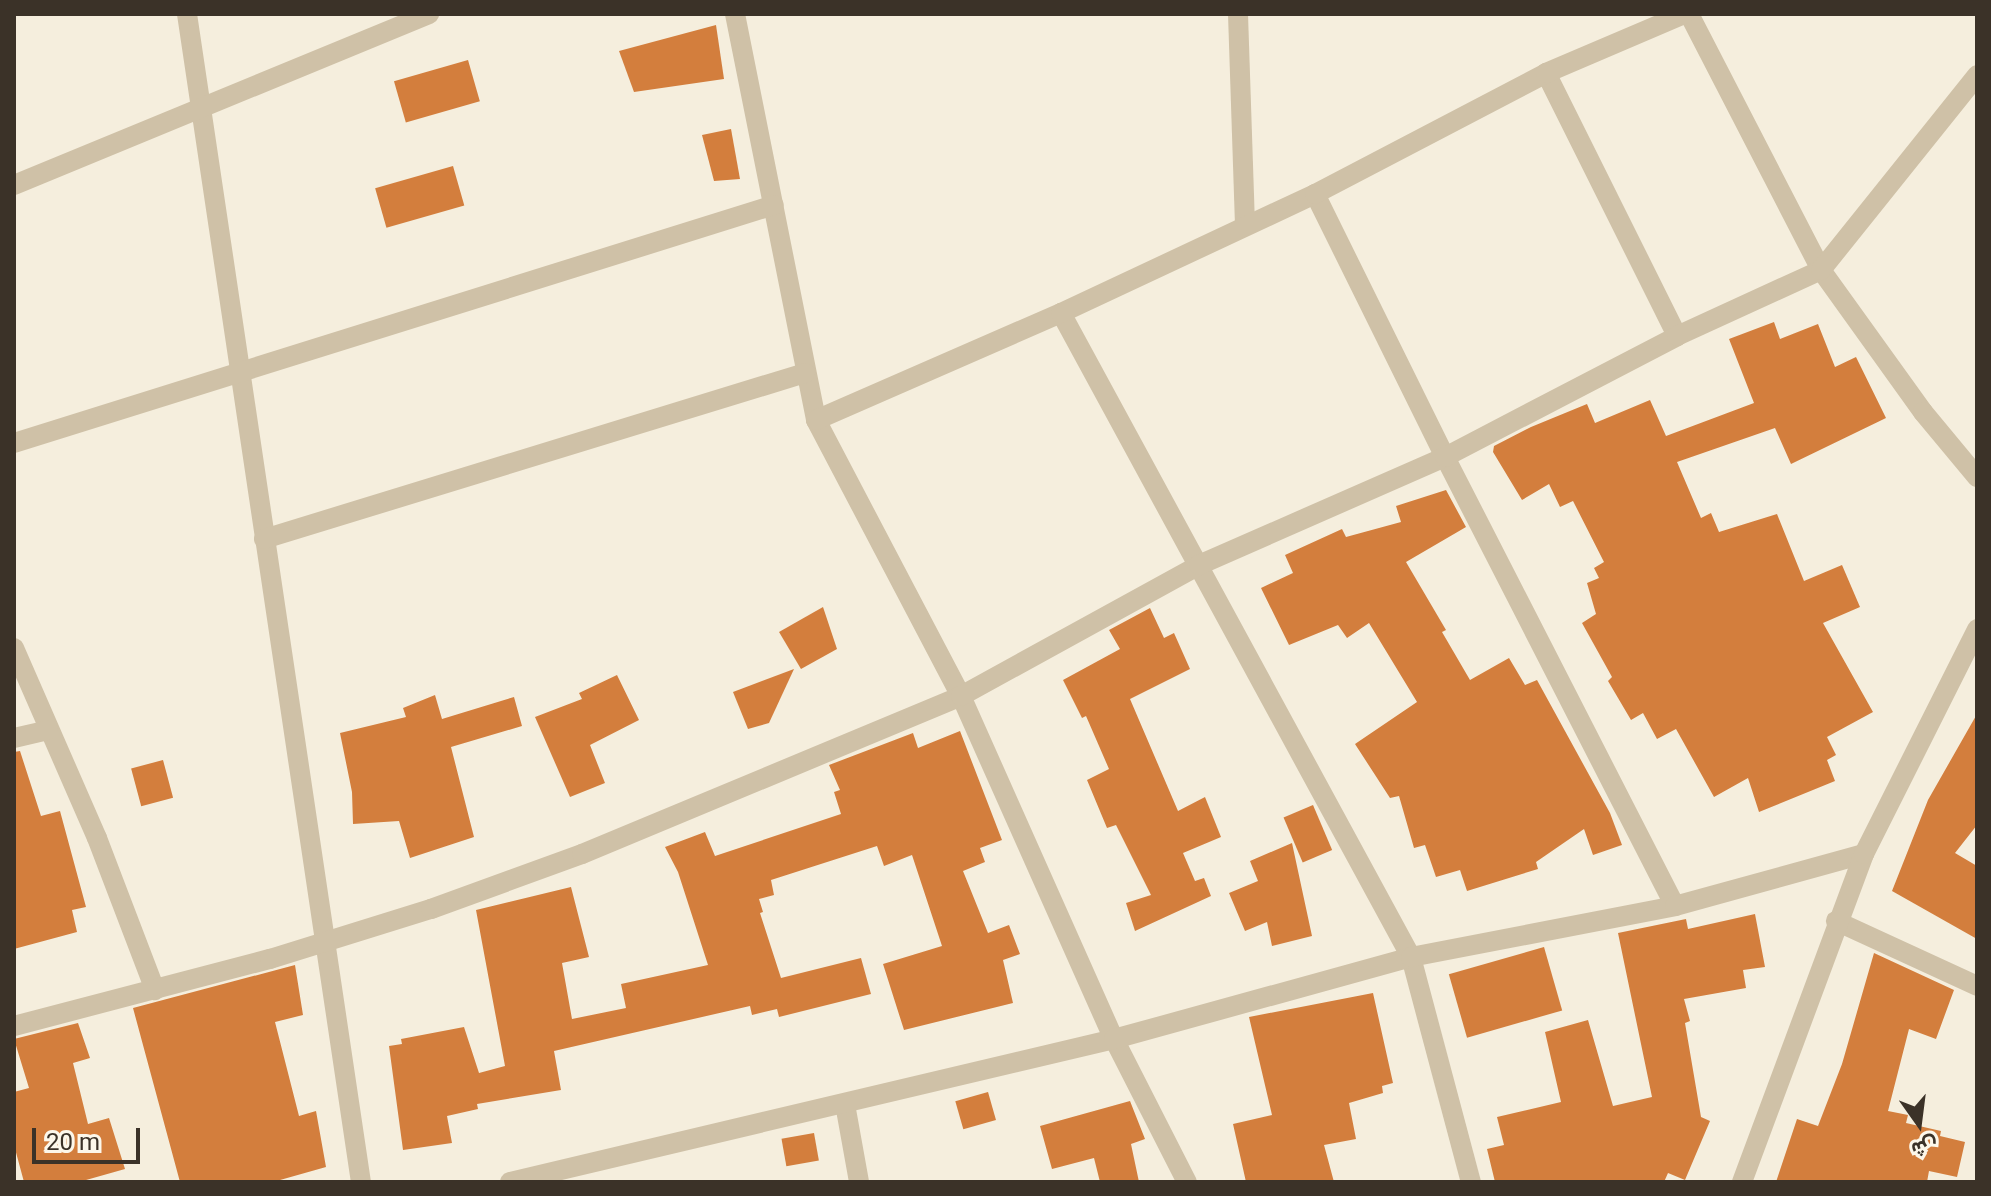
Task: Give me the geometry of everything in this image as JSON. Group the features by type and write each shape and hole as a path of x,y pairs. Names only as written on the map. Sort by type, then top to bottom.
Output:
{"street":[{"path":"187,14 203,104 264,539 361,1182"},
{"path":"14,185 203,104 429,14"},
{"path":"735,14 816,420 961,696 1114,1039 1187,1182"},
{"path":"1238,14 1245,223"},
{"path":"816,420 1061,313 1245,223 1315,194 1546,73 1686,14 1821,270 1923,412 1977,477"},
{"path":"1546,73 1677,336"},
{"path":"14,1026 327,942 582,854 961,696 1199,565 1445,457 1677,336 1821,270 1977,75"},
{"path":"1315,194 1445,457 1675,906"},
{"path":"14,443 774,205"},
{"path":"1061,313 1411,957 1471,1182"},
{"path":"264,539 805,373"},
{"path":"1742,1182 1836,921 1864,854 1977,629"},
{"path":"14,648 97,838 155,990"},
{"path":"14,738 48,730"},
{"path":"510,1182 1114,1039 1411,957 1675,906 1864,854"},
{"path":"1836,921 1977,986"},
{"path":"845,1104 859,1182"}],"building":[{"path":"716,25 724,79 634,92 619,51"},
{"path":"468,60 480,101 406,123 394,81"},
{"path":"731,129 740,179 714,181 702,135"},
{"path":"453,166 464,205 386,228 375,188"},
{"path":"1774,322 1780,339 1818,324 1835,367 1856,357 1886,418 1791,464 1775,428 1677,462 1701,518 1711,513 1719,532 1777,514 1804,581 1842,565 1860,607 1823,623 1873,712 1827,737 1836,755 1827,760 1835,781 1759,812 1748,778 1714,797 1676,729 1657,739 1643,713 1631,720 1608,681 1612,677 1582,623 1596,614 1587,583 1599,578 1594,568 1604,562 1573,501 1560,507 1549,484 1522,500 1493,452 1494,446 1531,427 1587,404 1595,423 1650,400 1666,436 1754,403 1729,339"},
{"path":"1446,490 1466,527 1406,562 1446,630 1442,632 1470,680 1509,658 1525,685 1537,680 1610,813 1622,845 1593,855 1584,829 1536,862 1538,869 1467,891 1460,870 1436,877 1425,845 1414,848 1399,796 1390,798 1355,744 1417,702 1369,623 1347,638 1338,625 1289,645 1261,588 1293,573 1285,555 1342,529 1346,537 1401,522 1396,506"},
{"path":"823,607 837,649 801,669 779,632"},
{"path":"1150,608 1164,638 1174,633 1190,669 1130,699 1178,811 1205,797 1221,837 1183,853 1195,881 1204,878 1211,896 1135,931 1126,903 1151,895 1116,825 1107,828 1087,780 1109,769 1086,716 1082,718 1063,680 1120,649 1109,630"},
{"path":"794,669 769,723 748,729 733,692"},
{"path":"617,675 639,720 590,745 605,783 570,797 535,717 582,699 579,693"},
{"path":"435,695 442,719 514,697 522,726 451,747 474,837 410,858 399,821 353,824 352,792 340,733 406,717 403,708"},
{"path":"1977,714 1977,825 1955,853 1977,866 1977,939 1892,891 1928,800"},
{"path":"960,731 1002,840 980,848 985,862 963,871 988,933 1009,925 1020,954 1003,960 1013,1003 904,1030 883,964 942,946 912,855 884,866 877,846 771,880 774,895 759,899 763,912 760,913 781,978 861,958 871,994 779,1017 777,1009 752,1015 750,1006 554,1051 561,1090 477,1104 478,1109 447,1116 452,1143 403,1150 389,1046 402,1044 401,1039 464,1027 479,1073 505,1066 476,910 571,887 589,957 562,963 572,1019 626,1008 621,984 708,965 678,872 665,847 705,832 715,856 841,814 834,792 840,790 829,765 913,733 918,748"},
{"path":"20,751 41,816 60,811 86,907 72,910 77,932 14,949 14,752"},
{"path":"163,760 173,798 141,806 131,769"},
{"path":"1313,805 1332,850 1303,863 1284,818"},
{"path":"1292,843 1312,936 1272,946 1267,922 1245,931 1229,893 1258,881 1250,861"},
{"path":"1755,914 1765,967 1743,970 1746,988 1684,999 1690,1021 1685,1023 1701,1117 1710,1121 1685,1180 1668,1173 1664,1182 1495,1182 1487,1149 1504,1145 1497,1117 1561,1102 1545,1032 1588,1020 1613,1106 1652,1097 1618,933 1686,919 1688,929"},
{"path":"1544,947 1562,1010 1467,1038 1449,974"},
{"path":"1874,953 1954,990 1936,1039 1909,1029 1888,1111 1908,1115 1906,1123 1941,1131 1940,1136 1965,1142 1957,1177 1929,1171 1927,1182 1776,1182 1797,1119 1818,1126 1842,1064"},
{"path":"295,965 303,1015 275,1022 299,1116 316,1111 326,1167 273,1182 180,1182 133,1008"},
{"path":"1373,993 1393,1083 1382,1086 1383,1093 1349,1103 1356,1139 1324,1145 1334,1182 1246,1182 1233,1124 1272,1115 1249,1017"},
{"path":"78,1023 90,1058 73,1063 88,1124 109,1118 125,1169 79,1182 24,1182 14,1145 14,1092 29,1088 14,1039"},
{"path":"988,1092 996,1120 963,1129 955,1101"},
{"path":"1130,1101 1145,1139 1131,1144 1139,1182 1100,1182 1094,1158 1052,1169 1040,1126"},
{"path":"814,1133 819,1161 786,1166 782,1139"}]}
